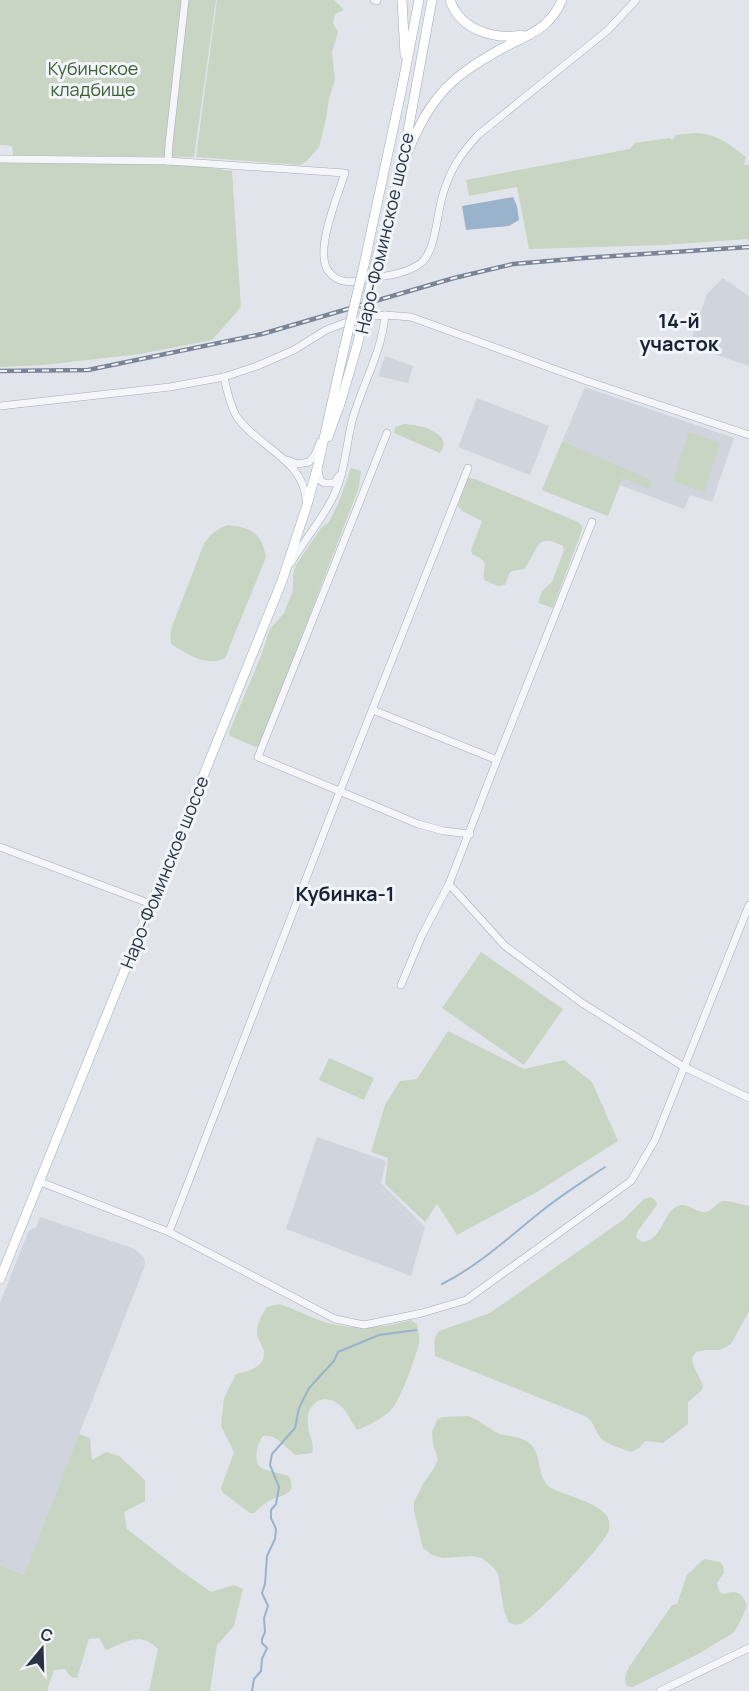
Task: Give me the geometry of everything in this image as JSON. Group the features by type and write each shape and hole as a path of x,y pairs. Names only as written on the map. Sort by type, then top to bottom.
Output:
{"main road":[{"path":"402,0 405,73"},
{"name":"Наро-Фоминское шоссе","path":"0,1279 282,581 307,505 364,265 419,0"},
{"name":"Наро-Фоминское шоссе","path":"318,463 340,404 357,346 402,164 432,0"},
{"path":"450,0 461,19 489,34 503,37 537,32"},
{"path":"402,164 422,119 441,92 464,72 503,48 537,32 549,22 562,0"}],"street":[{"path":"168,161 185,0"},
{"path":"0,159 168,161 345,173 324,241 325,269 341,281 352,283 400,272 421,263 428,255 442,195 459,156 478,135 608,30 636,0"},
{"path":"282,581 298,550 333,498 340,482 353,418 382,337 385,315"},
{"path":"0,406 170,387 224,377 294,350 326,330 346,322 385,315 411,317 584,380 749,435"},
{"path":"224,377 237,416 254,434 282,457 303,482 307,505"},
{"path":"387,433 258,757 418,824 444,831 470,834"},
{"path":"282,457 297,464 309,462 324,434"},
{"path":"318,463 320,480 329,484 334,483 342,468"},
{"path":"169,1232 468,468"},
{"path":"401,985 422,935 450,884 592,522"},
{"path":"373,710 497,760"},
{"path":"0,847 151,904"},
{"path":"450,884 504,946 582,1003 684,1067 749,1098"},
{"path":"38,1181 169,1232 335,1319 364,1325 422,1313 466,1300 631,1181 655,1140 749,906"},
{"path":"660,1691 749,1648"}],"shaded area":[{"path":"723,278 749,296 749,366 714,354 691,340 707,294"},
{"path":"385,356 413,366 408,383 378,376"},
{"path":"585,387 734,438 712,502 690,495 684,509 620,485 608,516 542,490"},
{"path":"477,398 549,426 530,475 458,447"},
{"path":"317,1137 386,1161 381,1183 425,1227 411,1276 286,1229"},
{"path":"40,1217 135,1249 144,1258 145,1263 24,1575 0,1565 0,1303 29,1230 36,1228"}],"green space":[{"name":"Кубинское кладбище","path":"0,0 216,0 194,157 13,155 12,146 0,145"},
{"path":"217,0 334,0 344,10 335,14 333,23 338,32 332,52 335,80 319,147 307,161 300,165 196,157"},
{"path":"694,133 716,137 746,157 744,165 749,165 749,239 663,245 529,249 517,187 469,196 466,180 630,149 635,143 670,138 672,140 676,135"},
{"path":"0,163 183,164 232,171 241,307 212,340 140,354 44,365 0,367"},
{"path":"404,424 425,428 439,435 443,440 440,453 394,433 395,427"},
{"path":"689,432 720,443 704,492 673,481"},
{"path":"562,442 651,480 650,489 622,478 608,516 542,490"},
{"path":"351,468 361,471 359,487 260,745 256,747 230,736 229,732 270,629 284,613 293,590 296,565 321,528 329,522"},
{"path":"469,478 578,522 582,526 553,608 538,603 542,591 552,582 564,550 563,546 554,542 547,541 538,545 524,569 511,572 505,585 498,586 484,580 485,564 472,554 471,550 482,521 462,511 458,506"},
{"path":"228,525 254,533 261,542 266,557 225,658 218,661 204,660 171,644 170,634 203,546 213,533"},
{"path":"481,952 563,1009 524,1065 442,1008"},
{"path":"448,1031 524,1069 564,1060 592,1082 618,1141 537,1192 457,1235 437,1204 425,1222 385,1184 388,1158 371,1152 385,1105 400,1081 417,1079"},
{"path":"329,1058 374,1078 364,1100 319,1080"},
{"path":"651,1197 657,1205 637,1232 636,1237 642,1242 654,1237 667,1216 679,1205 686,1205 702,1212 709,1211 723,1201 749,1206 749,1311 731,1344 720,1350 696,1352 692,1358 703,1386 701,1391 688,1402 688,1424 663,1443 645,1441 631,1452 614,1446 602,1439 585,1416 435,1356 435,1339 439,1331 490,1313 623,1220 644,1199"},
{"path":"279,1304 321,1321 346,1327 374,1327 411,1320 417,1324 419,1343 398,1399 390,1411 378,1420 357,1430 342,1407 335,1402 323,1399 313,1405 308,1418 312,1453 296,1455 277,1439 263,1436 257,1450 258,1465 263,1469 289,1476 291,1488 287,1494 267,1502 254,1513 250,1513 222,1492 221,1488 234,1452 221,1426 224,1398 236,1374 255,1368 262,1362 264,1352 257,1334 258,1323 267,1307"},
{"path":"468,1416 500,1434 530,1443 538,1457 544,1479 551,1488 593,1505 606,1515 609,1521 609,1529 605,1538 596,1550 555,1595 522,1623 509,1623 504,1611 498,1574 482,1558 472,1556 443,1558 432,1555 423,1548 414,1502 438,1459 432,1432 437,1420 442,1417"},
{"path":"79,1434 90,1438 92,1460 106,1452 119,1456 145,1480 145,1501 124,1512 127,1529 211,1592 234,1585 243,1589 234,1626 217,1645 210,1691 149,1691 158,1649 145,1640 139,1639 127,1641 106,1650 99,1638 89,1639 77,1678 71,1677 65,1669 54,1670 47,1691 0,1691 0,1565 24,1575"},
{"path":"704,1559 720,1562 723,1566 724,1573 717,1583 719,1591 723,1594 739,1593 745,1602 747,1606 738,1626 733,1633 698,1654 633,1687 627,1686 625,1678 629,1667 672,1605 677,1604 687,1575"}],"water":[{"path":"513,197 519,220 509,226 466,230 462,206"}],"waterway":[{"path":"442,1284 482,1259 551,1204 605,1167"},
{"path":"252,1691 254,1679 261,1671 262,1659 267,1648 262,1643 262,1639 268,1606 262,1593 267,1556 275,1539 276,1529 271,1518 271,1510 276,1504 279,1487 270,1465 272,1454 295,1428 299,1408 309,1388 334,1361 338,1352 379,1335 416,1330"}],"railway":[{"path":"0,371 88,370 262,334 454,278 513,264 749,247"}],"district":[{"name":"14-й участок","path":"679,332"},
{"name":"Кубинка-1","path":"345,893"}]}
